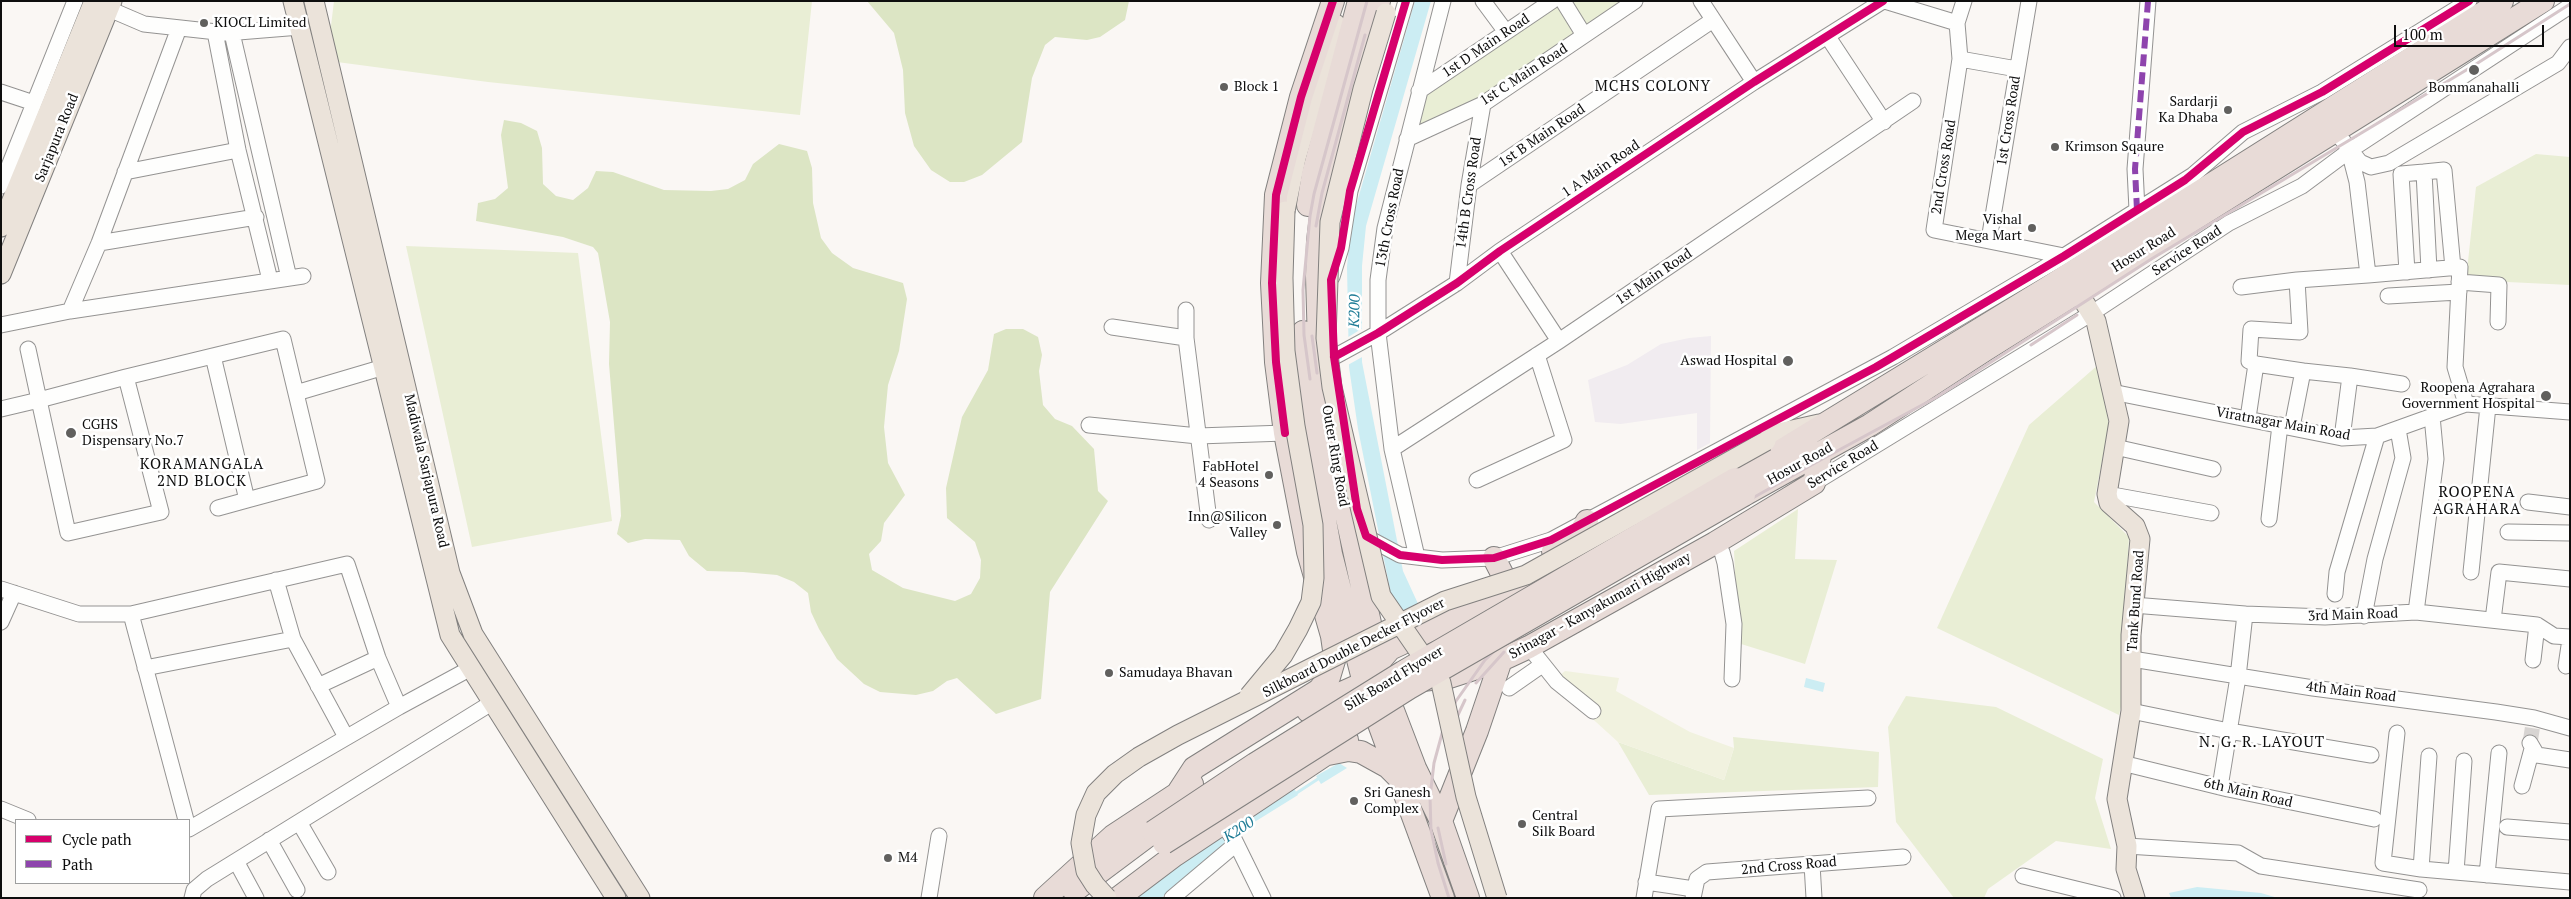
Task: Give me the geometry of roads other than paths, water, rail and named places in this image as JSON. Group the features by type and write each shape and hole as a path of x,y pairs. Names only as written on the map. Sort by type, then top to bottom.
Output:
{"highway":[{"path":"1045,898 1113,836 1179,791 1203,778 1247,742 1319,690 1329,677 1342,634 1308,552 1285,433 1276,362 1272,283 1276,195 1301,97 1333,1"},
{"name":"Outer Ring Road","path":"1359,1 1313,174 1302,256 1304,374 1309,431 1331,554 1342,634 1372,675"},
{"name":"Hosur Road","path":"1739,487 1833,421 2140,219 2502,1"},
{"name":"Hosur Road","path":"1739,487 1790,470 1870,425 2078,292 2543,1"},
{"name":"Outer Ring Road","path":"1385,5 1330,169 1318,240 1317,310 1320,378 1344,509 1358,564 1372,675 1400,779 1443,898"},
{"path":"1807,487 1821,452"},
{"name":"Silk Board Flyover","path":"1065,898 1157,838 1255,764 1403,672 1739,487"},
{"name":"Srinagar - Kanyakumari Highway","path":"1372,675 1428,681 1449,677 1501,660 1536,652 1580,620 1715,543 1807,487"},
{"path":"1580,620 1542,573 1537,561 1539,557 1572,541 1579,535 1587,521"},
{"path":"1358,564 1372,539"},
{"path":"1494,558 1512,592 1536,652"},
{"path":"1247,742 1372,675 1390,649 1512,592 1542,573"},
{"path":"1441,822 1453,787 1461,774 1477,731 1501,660"},
{"path":"1118,898 1230,834 1276,787 1384,715"},
{"name":"Outer Ring Road","path":"1384,715 1415,768 1441,822 1468,898"},
{"path":"1247,742 1276,787"},
{"path":"1313,762 1334,751 1348,750 1372,757 1400,779"},
{"name":"Silk Board Flyover","path":"1091,898 1157,838"}],"main road":[{"name":"Madiwala Sarjapura Road","path":"293,1 384,367 417,464 450,574 473,634 640,898"},
{"name":"Madiwala Sarjapura Road","path":"314,1 417,464 450,635 616,898"},
{"path":"1244,703 1283,655 1298,629 1310,602 1314,578 1313,525 1295,426 1286,351 1282,278 1285,211 1296,158 1342,1"},
{"name":"Sarjapura Road","path":"1,227 105,4"},
{"path":"1385,5 1330,222 1326,338 1332,387 1381,596 1441,683 1466,797 1498,898"},
{"name":"Sarjapura Road","path":"1,274 93,27"},
{"path":"2078,292 2096,321 2119,421 2107,494"},
{"name":"Silkboard Double Decker Flyover","path":"1107,898 1086,871 1081,843 1086,815 1096,793 1115,774 1139,757 1445,601 1526,575 1779,433 1833,421"},
{"name":"Tank Bund Road","path":"2107,494 2109,503 2135,526 2140,539 2133,605 2131,711 2117,799 2127,846 2126,869 2135,898"}],"street":[{"path":"1,186 75,1"},
{"path":"1406,1 1350,191 1341,248 1331,280 1357,509 1372,539 1400,555 1442,560 1494,558 1551,540 1893,358 2064,256 2140,219 2243,132 2322,92 2469,1"},
{"name":"13th Cross Road","path":"1417,557 1392,449 1378,333 1380,257 1406,139 1443,1"},
{"path":"1483,1 1506,32"},
{"name":"1st D Main Road","path":"1419,91 1552,1"},
{"path":"1563,1 1584,35"},
{"name":"1st C Main Road","path":"1406,139 1484,104 1635,1"},
{"path":"1701,1 1754,82"},
{"path":"1884,1 1957,23"},
{"name":"1 A Main Road","path":"1339,354 1378,333 1457,283 1500,251 1754,82 1884,1"},
{"name":"2nd Cross Road","path":"1964,1 1957,23 1960,59 1934,230 2064,256"},
{"name":"1st Cross Road","path":"1990,240 2029,1"},
{"path":"2140,219 2135,169 2148,1"},
{"path":"105,4 144,24 232,33 300,28"},
{"name":"Service Road","path":"1807,487 2092,314 2229,223 2298,189 2349,151 2570,6"},
{"name":"1st B Main Road","path":"1469,185 1713,20"},
{"path":"70,311 99,243 179,28"},
{"path":"215,32 238,150 270,280"},
{"path":"1,325 70,311 296,277 232,33"},
{"path":"1828,37 1884,122"},
{"path":"2335,131 2349,151 2360,162 2371,167 2390,163 2558,63 2570,47"},
{"path":"1960,59 2018,68"},
{"path":"1,92 34,104"},
{"name":"1st Main Road","path":"1392,449 1559,341 1913,101"},
{"name":"14th B Cross Road","path":"1457,283 1469,185 1484,104"},
{"path":"125,172 238,150"},
{"path":"2349,151 2357,182 2368,275"},
{"path":"2407,272 2401,174 2444,170 2453,268"},
{"path":"2424,172 2429,270"},
{"path":"99,243 256,217"},
{"path":"1500,251 1559,341"},
{"path":"2241,288 2296,280 2460,267 2455,367 2466,404"},
{"path":"2296,280 2300,332 2251,329 2249,360 2256,364 2402,384"},
{"path":"2388,296 2459,287 2499,285 2498,322"},
{"path":"1186,310 1186,338 1209,520"},
{"path":"1112,327 1186,338"},
{"path":"1,409 283,339 317,480 218,508"},
{"path":"28,349 68,532 161,512 126,377"},
{"path":"1477,480 1564,440 1537,355"},
{"path":"213,356 247,500"},
{"path":"2248,418 2256,364"},
{"path":"296,393 384,367"},
{"path":"2269,519 2286,426 2303,371"},
{"path":"2342,438 2350,376"},
{"name":"Viratnagar Main Road","path":"2112,392 2342,438 2377,436 2466,404 2570,412"},
{"path":"2471,572 2488,406"},
{"path":"2416,612 2436,459 2432,416"},
{"path":"1089,425 1198,436 1285,433"},
{"path":"2364,616 2375,559 2403,458 2398,429"},
{"path":"2335,594 2337,572 2377,436"},
{"path":"2115,447 2213,469"},
{"path":"2107,494 2211,513"},
{"path":"2528,502 2570,507"},
{"path":"2508,532 2570,533"},
{"path":"1715,543 1725,563 1734,624 1732,679"},
{"path":"1,622 8,591 79,614 131,614 347,564 378,658 399,707"},
{"path":"2493,620 2499,572 2570,579"},
{"path":"276,580 293,639 346,737"},
{"name":"3rd Main Road","path":"2133,605 2245,614 2364,616 2416,612 2536,625 2554,636 2570,638"},
{"path":"131,614 186,819"},
{"path":"2220,787 2238,676 2245,614"},
{"path":"2533,660 2536,625"},
{"path":"2566,666 2570,638"},
{"path":"145,668 293,639"},
{"path":"1509,688 1536,652 1557,682 1593,710"},
{"path":"318,686 378,658"},
{"name":"4th Main Road","path":"2132,659 2313,688 2425,701 2570,728"},
{"path":"190,827 346,737 471,668"},
{"path":"192,898 199,885 492,702"},
{"path":"2131,711 2229,731 2371,755"},
{"path":"2397,733 2383,862 2421,869 2570,882"},
{"path":"2522,786 2531,746 2537,754 2570,760"},
{"path":"2487,875 2498,753"},
{"path":"2421,869 2430,756"},
{"path":"2456,872 2464,760"},
{"name":"6th Main Road","path":"2122,763 2220,787 2374,820"},
{"path":"1453,787 1491,898"},
{"path":"1644,898 1659,809 1868,798"},
{"path":"1,809 26,819"},
{"path":"299,822 328,872"},
{"path":"2507,827 2570,832"},
{"path":"1172,898 1230,834 1263,898"},
{"path":"929,898 939,836"},
{"path":"269,840 297,890"},
{"path":"2127,846 2238,853 2261,866 2419,890"},
{"name":"2nd Cross Road","path":"1693,893 1697,879 1706,872 1903,857"},
{"path":"236,861 256,898"},
{"path":"1812,864 1814,898"},
{"path":"2023,876 2113,898"},
{"path":"1646,882 1693,893"}],"water":[{"path":"1415,1 1431,1 1366,226 1362,266 1362,362 1403,571 1420,608 1397,625 1358,429 1349,367 1347,267 1351,223"},
{"path":"1806,678 1825,683 1823,692 1804,687"},
{"path":"1339,763 1347,768 1321,784 1316,776"},
{"path":"1292,785 1298,795 1240,831 1234,821"},
{"path":"1223,833 1229,848 1161,898 1136,898"},
{"path":"2197,887 2261,893 2278,898 2171,898 2169,893"}],"waterway":[{"name":"K200","path":"1295,794 1321,777"}],"tunnel":[{"path":"2530,743 2533,724"}],"railway":[{"path":"1310,379 1304,335 1303,290 1310,216 1314,194 1367,1"},
{"path":"1449,898 1438,863 1431,830 1430,797 1434,763 1443,730 1456,701 1485,660 1508,638 1521,628 1935,398 2153,258 2473,66 2570,4"},
{"path":"1316,226 1322,193 1365,35"},
{"path":"2031,345 2077,315"},
{"path":"1312,336 1317,373"},
{"path":"1476,683 1504,652"},
{"path":"1449,734 1465,700"},
{"path":"1438,828 1446,864"}],"place":[{"name":"KIOCL Limited","path":"204,23"},
{"name":"Bommanahalli","path":"2474,70"},
{"name":"Block 1","path":"1224,87"},
{"name":"Sardarji Ka Dhaba","path":"2228,110"},
{"name":"Krimson Sqaure","path":"2055,147"},
{"name":"Vishal Mega Mart","path":"2032,228"},
{"name":"Aswad Hospital","path":"1788,361"},
{"name":"Roopena Agrahara Government Hospital","path":"2546,396"},
{"name":"CGHS Dispensary No.7","path":"71,433"},
{"name":"FabHotel 4 Seasons","path":"1269,475"},
{"name":"Inn@Silicon Valley","path":"1277,525"},
{"name":"Samudaya Bhavan","path":"1109,673"},
{"name":"Sri Ganesh Complex","path":"1354,801"},
{"name":"Central Silk Board","path":"1522,824"},
{"name":"M4","path":"888,858"}],"district":[{"name":"MCHS COLONY","path":"1653,87"},
{"name":"KORAMANGALA 2ND BLOCK","path":"202,474"},
{"name":"ROOPENA AGRAHARA","path":"2477,502"},
{"name":"N. G. R. LAYOUT","path":"2262,743"}]}
